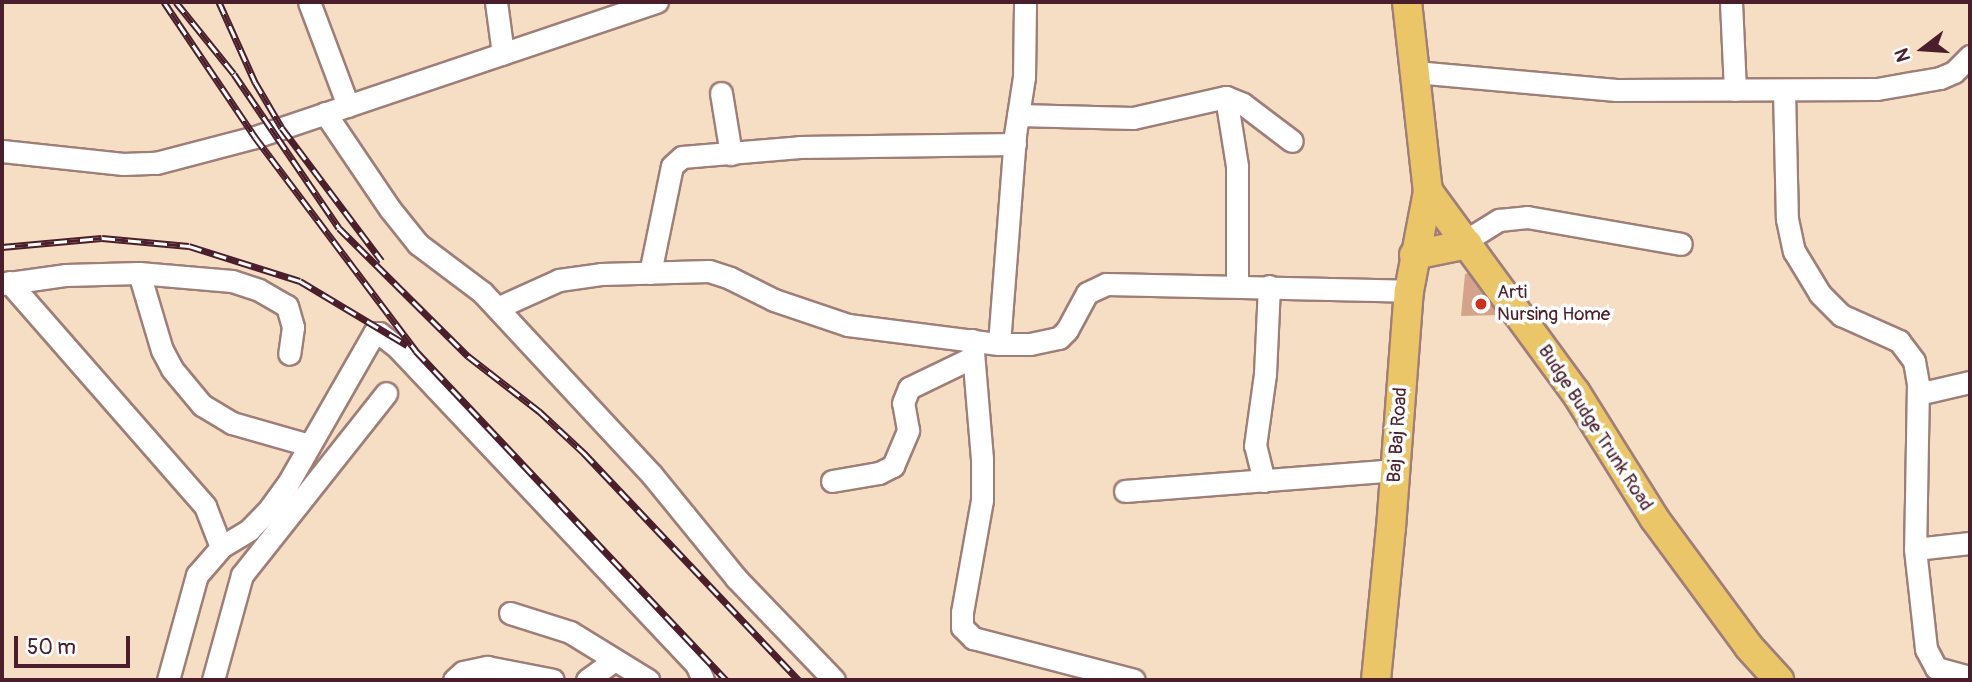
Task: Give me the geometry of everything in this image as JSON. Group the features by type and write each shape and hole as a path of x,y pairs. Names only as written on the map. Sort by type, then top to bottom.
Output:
{"main road":[{"path":"1407,2 1428,191"},
{"name":"Budge Budge Trunk Road","path":"1428,191 1576,393 1654,518 1749,647 1779,680"},
{"name":"Baj Baj Road","path":"1376,680 1396,470 1409,291 1428,191"},
{"path":"1414,255 1466,243"}],"street":[{"path":"309,2 348,106"},
{"path":"496,2 503,54"},
{"path":"2,151 123,164 156,163 255,137 657,2"},
{"path":"999,345 1015,144 1024,77 1026,2"},
{"path":"1731,2 1735,90"},
{"path":"1415,72 1616,90 1877,89 1919,84 1954,72 1970,58"},
{"path":"1784,90 1787,219 1794,251 1820,294 1841,315 1899,341 1905,347 1916,370 1918,394 1915,549 1926,649 1930,662 1945,673 1970,677"},
{"path":"721,93 731,154"},
{"path":"1018,115 1132,118 1226,97 1243,104 1292,141"},
{"path":"1226,97 1237,166 1237,286"},
{"path":"324,113 390,209 418,244 435,260 482,292 652,475 736,578 834,680"},
{"path":"650,273 676,160 800,147 1015,144"},
{"path":"1466,243 1500,220 1527,217 1681,244"},
{"path":"497,308 559,280 601,274 709,271 730,278 774,300 848,325 972,349 1030,344 1059,338 1067,330 1087,293 1106,284 1409,291"},
{"path":"5,283 66,275 139,273 232,281 281,300 292,316 289,354"},
{"path":"139,273 162,350 172,369 202,405 232,423 309,445"},
{"path":"5,283 205,506 221,547"},
{"path":"1264,481 1256,437 1265,374 1269,286"},
{"path":"168,680 188,599 197,575 221,547 249,530 270,508 287,485 374,333 379,333 398,348 696,664 702,680"},
{"path":"832,481 879,473 893,466 908,430 903,402 909,388 972,349"},
{"path":"972,349 982,458 982,500 962,612 962,627 973,638 1086,675 1134,680"},
{"path":"1918,394 1970,382"},
{"path":"213,680 242,575 386,393"},
{"path":"1125,491 1396,470"},
{"path":"1915,549 1970,543"},
{"path":"510,613 570,632 648,680"},
{"path":"587,680 615,660"},
{"path":"454,680 463,672 487,667 553,680"}],"building":[{"path":"1468,273 1499,315 1461,316 1465,274"}],"railway":[{"path":"164,2 255,137 416,351 726,680"},
{"path":"176,2 234,74 339,228 468,356 539,411 584,453 799,680"},
{"path":"219,2 255,82 282,128 382,261"},
{"path":"2,247 102,238 189,246 300,281 407,345"}],"place":[{"name":"Arti Nursing Home","path":"1481,304"}]}
